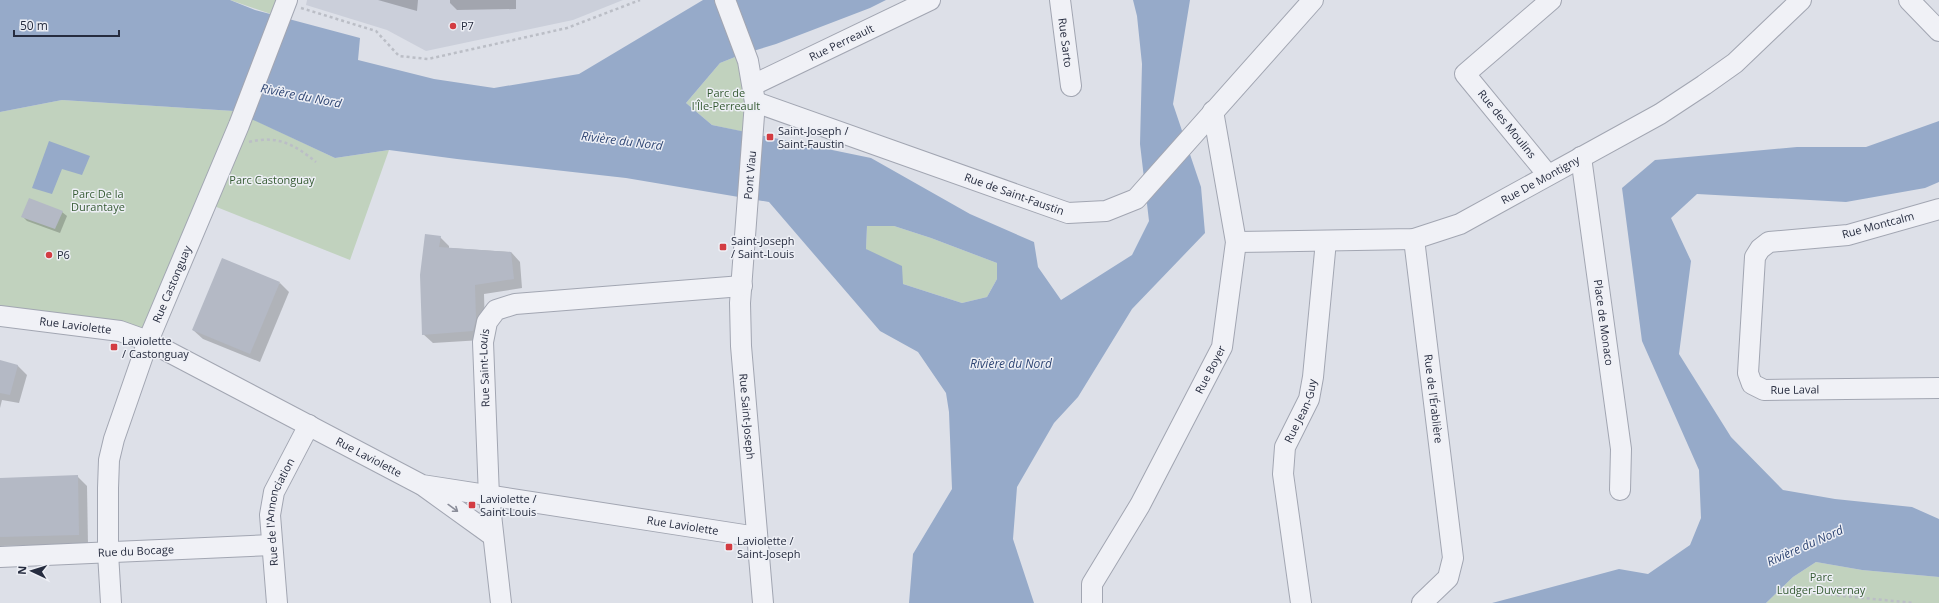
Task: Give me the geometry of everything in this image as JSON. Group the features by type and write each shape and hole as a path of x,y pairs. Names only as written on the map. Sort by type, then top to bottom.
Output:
{"street":[{"path":"725,0 748,61 754,103"},
{"name":"Rue Perreault","path":"754,103 930,0"},
{"name":"Rue Sarto","path":"1060,0 1071,86"},
{"name":"Rue de Saint-Faustin","path":"754,103 1068,213 1106,211 1136,199 1313,0"},
{"name":"Rue des Moulins","path":"1548,175 1465,74 1551,0"},
{"name":"Rue De Montigny","path":"1236,242 1414,239 1460,224 1660,114 1704,85 1735,62 1800,0"},
{"path":"1909,0 1939,31"},
{"name":"Rue Castonguay","path":"111,603 108,553 109,460 114,440 148,341 236,132 285,4"},
{"name":"Pont Viau","path":"746,229 754,103"},
{"name":"Rue Boyer","path":"1092,603 1092,584 1140,505 1222,347 1236,242 1213,111"},
{"name":"Place de Monaco","path":"1581,157 1621,449 1620,490"},
{"name":"Rue Montcalm","path":"1769,242 1848,234 1939,209"},
{"name":"Rue Saint-Joseph","path":"746,229 742,286 741,346 763,603"},
{"name":"Rue de l'Érablière","path":"1414,239 1453,558 1448,578 1422,603"},
{"name":"Rue Jean-Guy","path":"1301,603 1283,474 1285,447 1309,399 1313,377 1326,241"},
{"name":"Rue Laval","path":"1769,242 1760,248 1755,257 1748,373 1752,384 1764,390 1939,388"},
{"name":"Rue Saint-Louis","path":"501,603 489,496 483,342 487,322 496,310 515,304 742,286"},
{"name":"Rue Laviolette","path":"0,316 120,331 148,341 422,485 758,537"},
{"name":"Rue de l'Annonciation","path":"277,603 270,515 274,492 309,425"},
{"path":"422,485 493,536"},
{"name":"Rue du Bocage","path":"0,557 272,545"}],"path":[{"path":"285,4 376,31 399,56 428,59 567,28 640,0"},
{"path":"236,132 246,143 272,139 287,143 303,152 316,162"},
{"path":"1813,593 1914,603"}],"shaded area":[{"name":"P7","path":"307,0 623,0 573,20 426,51 387,30 306,5"}],"green space":[{"path":"230,0 276,0 271,14"},
{"name":"Parc de l'Île-Perreault","path":"740,55 749,133 712,125 686,103 720,63"},
{"name":"Parc De la Durantaye","path":"62,100 234,111 239,125 148,341 0,316 0,112"},
{"name":"Parc Castonguay","path":"248,117 335,158 389,150 350,260 209,204"},
{"path":"867,226 894,226 931,238 997,263 997,279 987,297 962,303 903,284 866,249"},
{"name":"Parc Ludger-Duvernay","path":"1816,562 1862,570 1939,577 1939,603 1766,603 1793,577"}],"water":[{"name":"Rivière du Nord","path":"0,0 230,0 255,10 360,38 358,60 434,79 494,88 579,74 703,0 886,0 870,8 776,44 720,63 686,103 712,125 871,158 970,214 1034,242 1038,267 1061,300 1132,255 1149,221 1140,144 1142,64 1137,16 1133,0 1190,0 1173,104 1201,187 1205,233 1132,309 1078,397 1054,423 1017,487 1013,539 1034,603 909,603 913,554 952,489 949,412 946,393 918,352 880,331 769,202 626,178 389,150 335,158 234,111 62,100 0,112","holes":["867,226 894,226 931,238 997,263 997,279 987,297 962,303 903,284 902,266 866,249"]},
{"name":"Rivière du Nord","path":"1939,121 1939,182 1925,188 1846,202 1697,194 1671,218 1691,261 1679,354 1731,437 1783,490 1835,499 1912,507 1939,519 1939,577 1862,570 1816,562 1793,577 1766,603 1492,603 1619,569 1648,574 1690,545 1701,518 1699,470 1642,341 1622,188 1655,160 1797,147 1866,147"},
{"path":"49,141 90,156 82,175 62,169 52,194 32,188"}],"building":[{"path":"29,198 63,211 55,229 21,217"},
{"path":"425,234 441,236 439,247 511,252 514,279 475,285 476,319 473,331 422,335 420,275"},
{"path":"222,258 280,282 250,354 192,330"},
{"path":"0,360 18,365 10,395 0,393"},
{"path":"78,475 79,535 0,537 0,478"}],"place":[{"name":"P7","path":"453,26"},
{"name":"Saint-Joseph / Saint-Faustin","path":"770,137"},
{"name":"Saint-Joseph / Saint-Louis","path":"723,247"},
{"name":"P6","path":"49,255"},
{"name":"Laviolette / Castonguay","path":"114,347"},
{"name":"Laviolette / Saint-Louis","path":"472,505"},
{"name":"Laviolette / Saint-Joseph","path":"729,547"}]}
